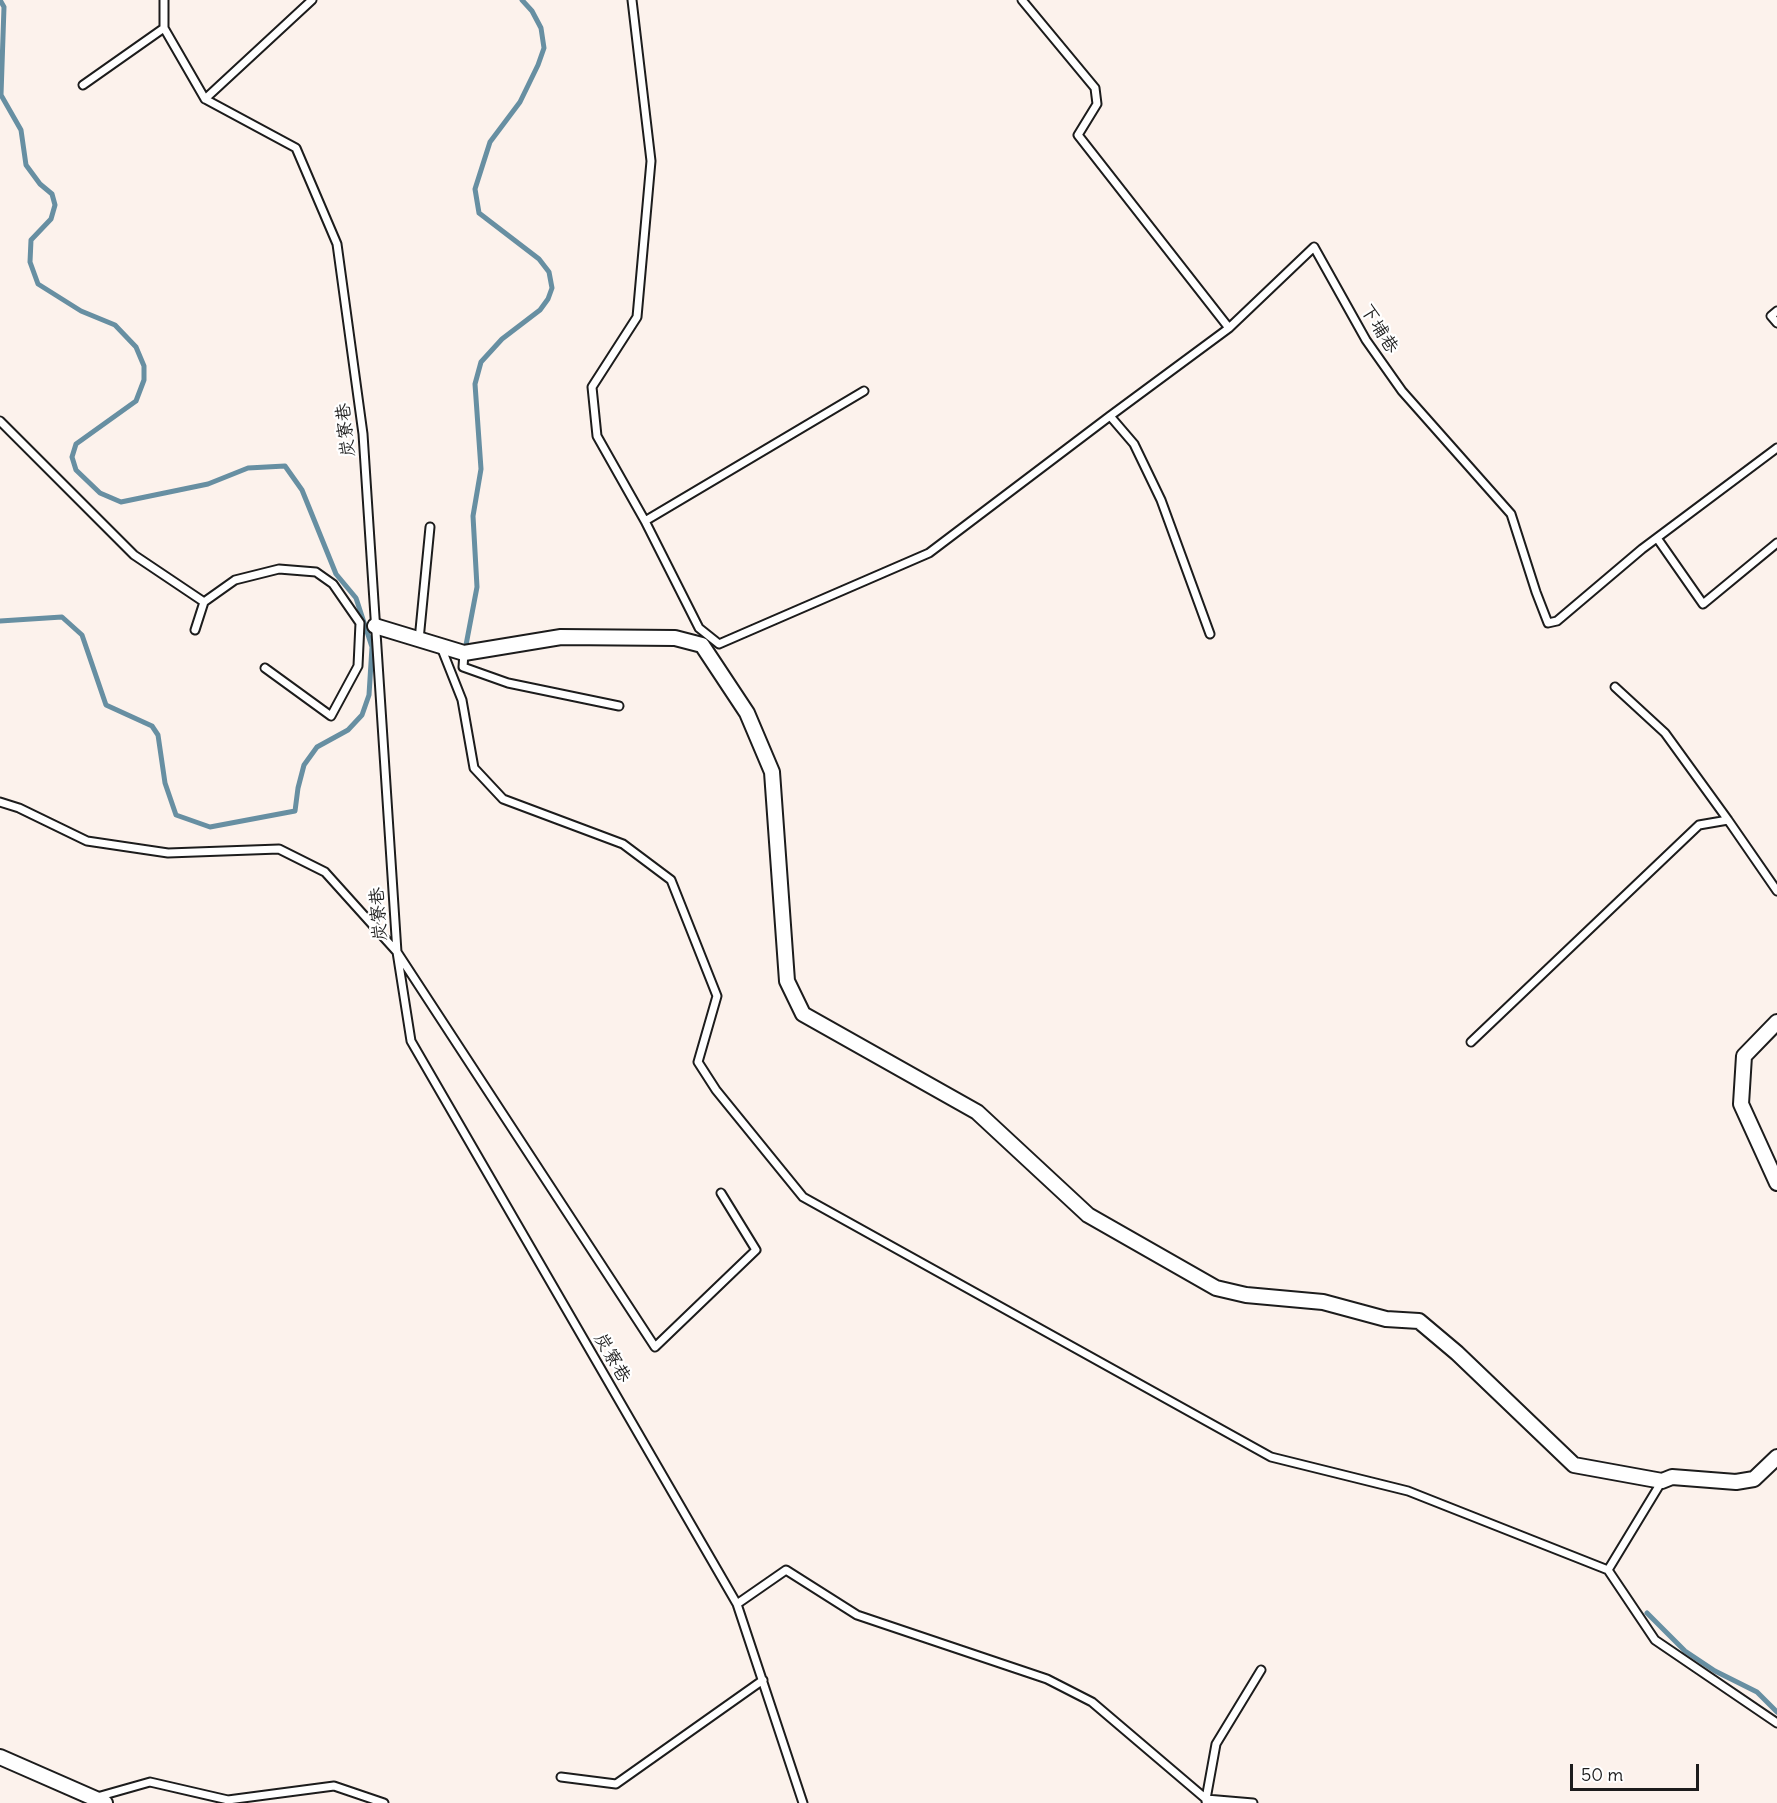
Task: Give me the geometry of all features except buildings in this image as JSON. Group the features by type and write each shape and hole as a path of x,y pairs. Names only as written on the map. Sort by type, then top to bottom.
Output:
{"street":[{"path":"375,626 464,652 561,637 675,638 702,645 747,713 771,772 787,981 803,1014 977,1112 1088,1215 1216,1288 1246,1294 1323,1302 1386,1318 1419,1321 1457,1353 1574,1465 1662,1481 1672,1477 1736,1482 1754,1479 1777,1457"},
{"path":"1777,1022 1744,1056 1741,1104 1777,1183"},
{"path":"0,1757 99,1800"}],"lane":[{"path":"164,0 164,28 205,99 312,0"},
{"path":"632,0 651,161 637,317 592,387 597,436 645,522 699,628 719,644 929,553 1229,328 1078,135 1097,104 1095,88 1022,0"},
{"path":"83,85 164,28"},
{"name":"炭寮巷","path":"205,99 296,148 337,244 363,434 397,952 411,1041 737,1604 803,1803"},
{"name":"下埔巷","path":"1229,328 1314,248 1366,340 1402,391 1511,514 1548,622 1557,621 1657,538 1777,447"},
{"path":"1777,311 1771,316 1777,323"},
{"path":"645,522 864,391"},
{"path":"1110,416 1134,444 1161,500 1210,634"},
{"path":"0,421 134,555 204,602"},
{"path":"419,640 430,527"},
{"path":"1657,538 1703,604 1777,543"},
{"path":"195,630 204,602 235,580 279,569 316,572 333,584 360,623 358,666 331,716 265,668"},
{"path":"440,645 462,700 474,768 503,799 623,844 671,880 717,996 698,1062 716,1090 803,1197 1271,1457 1408,1491 1608,1570 1655,1640 1777,1723"},
{"path":"464,652 463,667 508,683 619,706"},
{"path":"1615,687 1665,733 1777,891"},
{"path":"0,802 19,808 87,841 168,852 279,849 325,872 397,952 655,1347 756,1250 720,1193"},
{"path":"1471,1042 1699,825 1728,820"},
{"path":"1608,1570 1662,1481"},
{"path":"737,1604 786,1570 857,1615 1047,1679 1092,1702 1205,1801 1253,1803"},
{"path":"1205,1801 1216,1744 1261,1670"},
{"path":"561,1777 616,1784 763,1680"},
{"path":"99,1800 150,1782 228,1800 334,1786 384,1803"}],"waterway":[{"path":"0,0 4,7 1,95 21,130 26,165 40,184 52,194 55,205 51,219 31,240 30,262 38,284 81,311 115,325 136,347 144,366 144,380 136,401 76,444 72,457 76,470 100,493 121,502 208,484 248,468 285,466 302,490 336,574 356,598 372,647 369,695 362,715 348,730 317,747 304,765 295,811 210,827 176,815 165,783 158,735 152,726 106,705 82,635 62,617 0,621"},
{"path":"466,645 477,587 473,516 481,469 475,384 481,362 502,339 540,310 552,288 549,272 539,259 479,213 475,189 490,142 520,102 544,48 541,28 532,11 522,0"},
{"path":"1647,1613 1685,1651 1715,1671 1757,1692 1777,1712"}]}
